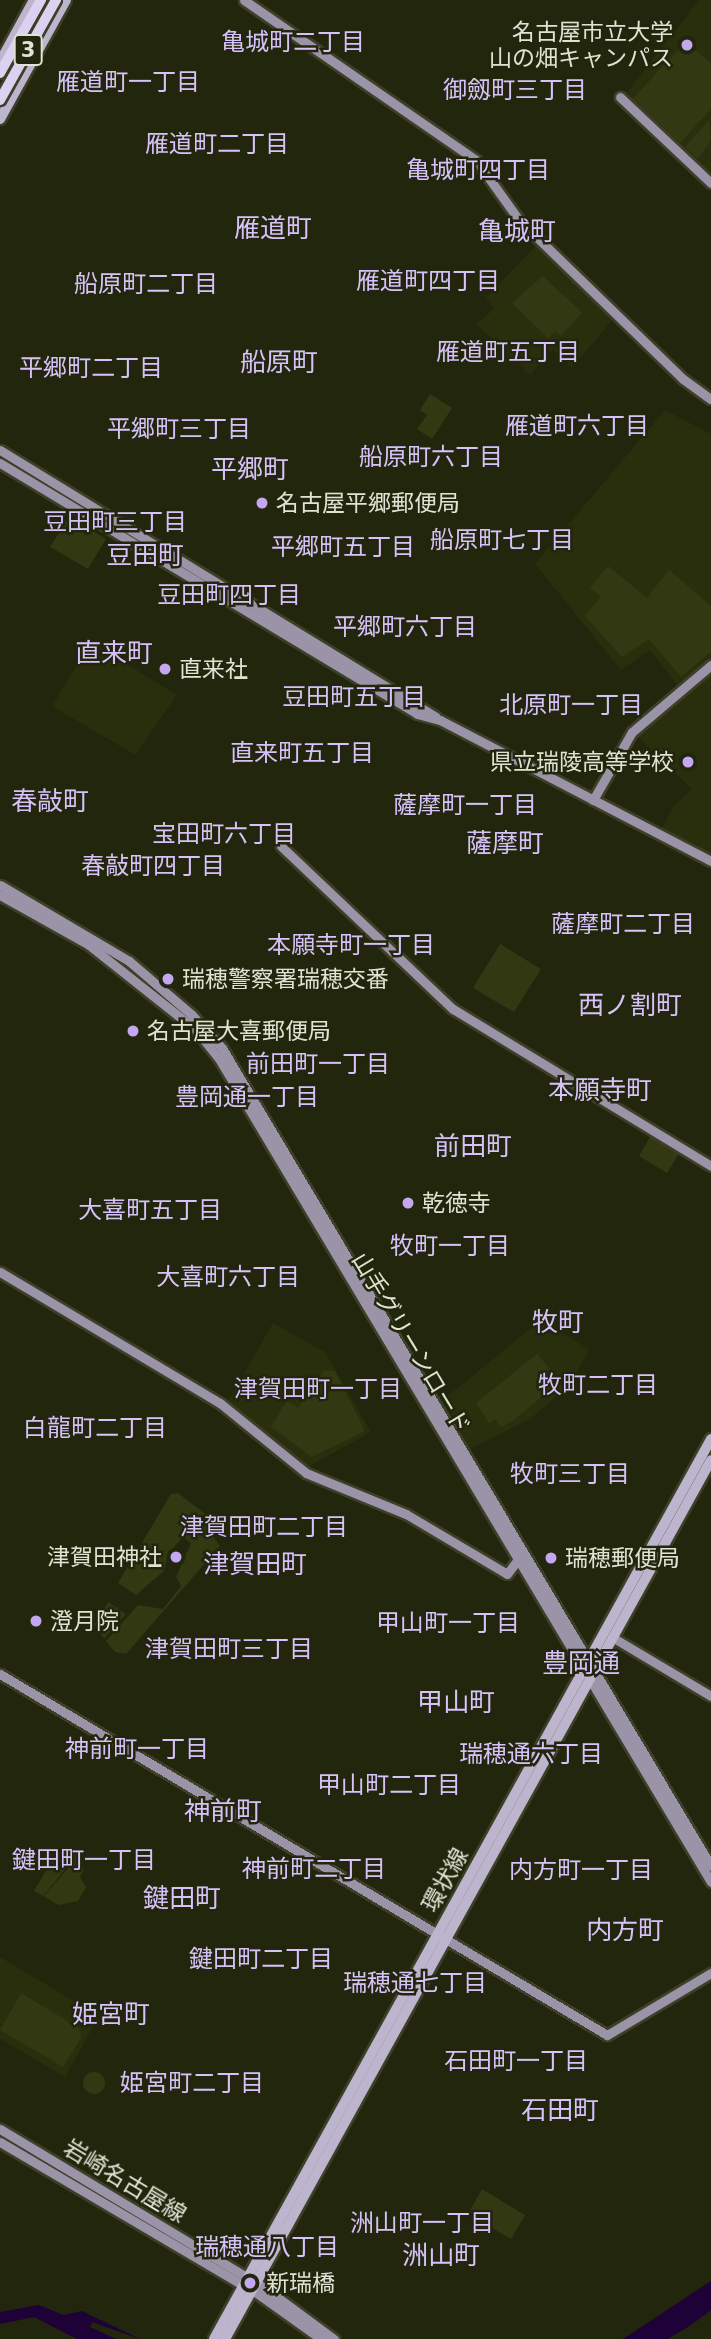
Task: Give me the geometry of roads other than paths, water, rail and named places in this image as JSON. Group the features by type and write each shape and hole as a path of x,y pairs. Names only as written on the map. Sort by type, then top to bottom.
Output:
{"highway":[{"name":"3","path":"0,73 41,0"},
{"name":"3","path":"0,98 57,1"}],"main road":[{"path":"0,62 34,0"},
{"path":"0,119 57,1"},
{"name":"環状線","path":"442,1936 585,1665 711,1438"},
{"name":"環状線","path":"214,2339 249,2284 442,1936 593,1676 711,1460"},
{"name":"環状線","path":"225,2339 249,2284"}],"street":[{"path":"244,0 476,160 519,220 683,379 711,399"},
{"path":"620,97 711,183"},
{"path":"0,450 440,720 711,861"},
{"path":"0,463 417,714 440,720"},
{"path":"593,800 632,732 711,665"},
{"path":"281,846 453,1009 711,1166"},
{"name":"山手グリーンロード","path":"0,885 129,961 192,1015 222,1048 522,1546 585,1665"},
{"name":"山手グリーンロード","path":"0,895 89,945 154,994 206,1041 519,1560 711,1866"},
{"path":"0,1272 220,1403 306,1473 406,1514 506,1574 519,1560 522,1546"},
{"path":"612,1637 711,1696"},
{"path":"0,1674 607,2035 711,1973"},
{"name":"山手グリーンロード","path":"593,1676 711,1882"},
{"name":"岩崎名古屋線","path":"0,2129 334,2339"},
{"name":"岩崎名古屋線","path":"0,2142 195,2257 249,2284 321,2339"}],"place":[{"name":"名古屋市立大学 山の畑キャンパス","path":"687,45"},
{"name":"名古屋平郷郵便局","path":"262,503"},
{"name":"直来社","path":"165,669"},
{"name":"県立瑞陵高等学校","path":"688,762"},
{"name":"瑞穂警察署瑞穂交番","path":"168,979"},
{"name":"名古屋大喜郵便局","path":"133,1031"},
{"name":"乾徳寺","path":"408,1203"},
{"name":"津賀田神社","path":"176,1557"},
{"name":"瑞穂郵便局","path":"551,1558"},
{"name":"澄月院","path":"36,1621"},
{"name":"新瑞橋","path":"250,2283"}],"district":[{"name":"亀城町二丁目","path":"293,43"},
{"name":"雁道町一丁目","path":"128,83"},
{"name":"御劔町三丁目","path":"515,91"},
{"name":"雁道町二丁目","path":"217,145"},
{"name":"亀城町四丁目","path":"478,171"},
{"name":"雁道町","path":"273,229"},
{"name":"亀城町","path":"517,232"},
{"name":"雁道町四丁目","path":"428,282"},
{"name":"船原町二丁目","path":"146,285"},
{"name":"雁道町五丁目","path":"508,353"},
{"name":"船原町","path":"279,363"},
{"name":"平郷町二丁目","path":"91,369"},
{"name":"雁道町六丁目","path":"577,427"},
{"name":"平郷町三丁目","path":"179,430"},
{"name":"船原町六丁目","path":"431,458"},
{"name":"平郷町","path":"250,470"},
{"name":"豆田町三丁目","path":"115,523"},
{"name":"船原町七丁目","path":"502,541"},
{"name":"平郷町五丁目","path":"343,548"},
{"name":"豆田町","path":"145,556"},
{"name":"豆田町四丁目","path":"229,596"},
{"name":"平郷町六丁目","path":"405,628"},
{"name":"直来町","path":"114,654"},
{"name":"豆田町五丁目","path":"354,698"},
{"name":"北原町一丁目","path":"571,706"},
{"name":"直来町五丁目","path":"302,754"},
{"name":"春敲町","path":"50,802"},
{"name":"薩摩町一丁目","path":"465,806"},
{"name":"宝田町六丁目","path":"224,835"},
{"name":"薩摩町","path":"505,844"},
{"name":"春敲町四丁目","path":"153,867"},
{"name":"薩摩町二丁目","path":"623,925"},
{"name":"本願寺町一丁目","path":"351,946"},
{"name":"西ノ割町","path":"630,1006"},
{"name":"前田町一丁目","path":"318,1065"},
{"name":"本願寺町","path":"600,1091"},
{"name":"豊岡通一丁目","path":"247,1098"},
{"name":"前田町","path":"473,1147"},
{"name":"大喜町五丁目","path":"150,1211"},
{"name":"牧町一丁目","path":"450,1247"},
{"name":"大喜町六丁目","path":"228,1278"},
{"name":"牧町","path":"558,1323"},
{"name":"牧町二丁目","path":"598,1386"},
{"name":"津賀田町一丁目","path":"318,1390"},
{"name":"白龍町二丁目","path":"95,1429"},
{"name":"牧町三丁目","path":"570,1475"},
{"name":"津賀田町二丁目","path":"264,1528"},
{"name":"津賀田町","path":"255,1565"},
{"name":"甲山町一丁目","path":"448,1624"},
{"name":"津賀田町三丁目","path":"229,1650"},
{"name":"豊岡通","path":"581,1664"},
{"name":"甲山町","path":"456,1703"},
{"name":"神前町一丁目","path":"137,1750"},
{"name":"瑞穂通六丁目","path":"531,1755"},
{"name":"甲山町二丁目","path":"389,1786"},
{"name":"神前町","path":"223,1812"},
{"name":"鍵田町一丁目","path":"84,1861"},
{"name":"神前町二丁目","path":"314,1870"},
{"name":"内方町一丁目","path":"581,1871"},
{"name":"鍵田町","path":"182,1899"},
{"name":"内方町","path":"625,1931"},
{"name":"鍵田町二丁目","path":"261,1960"},
{"name":"瑞穂通七丁目","path":"415,1984"},
{"name":"姫宮町","path":"111,2015"},
{"name":"石田町一丁目","path":"516,2062"},
{"name":"姫宮町二丁目","path":"192,2084"},
{"name":"石田町","path":"560,2111"},
{"name":"洲山町一丁目","path":"422,2224"},
{"name":"瑞穂通八丁目","path":"267,2248"},
{"name":"洲山町","path":"441,2256"}]}
